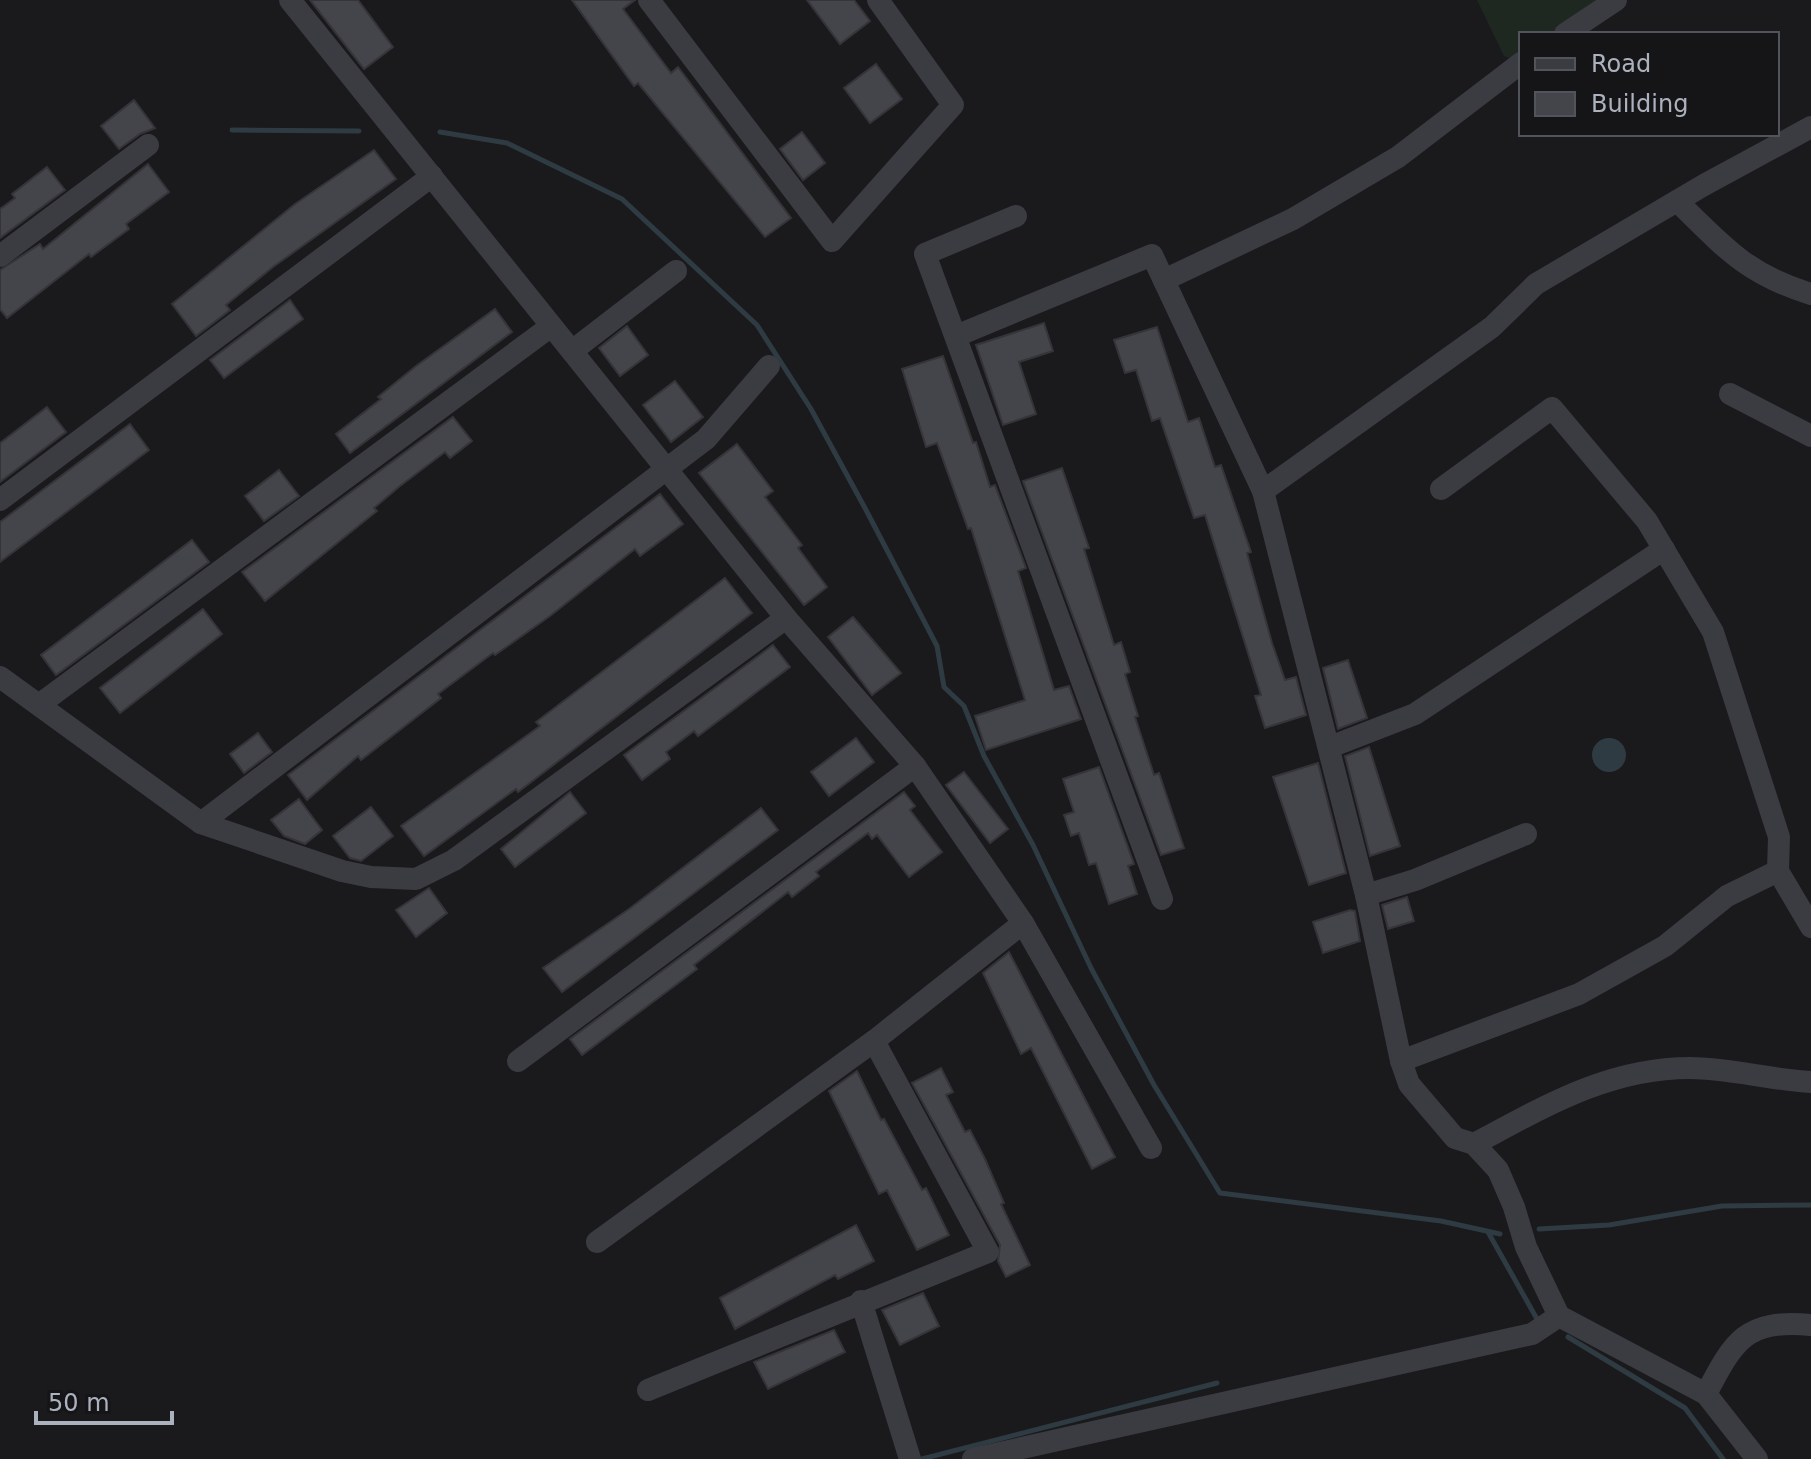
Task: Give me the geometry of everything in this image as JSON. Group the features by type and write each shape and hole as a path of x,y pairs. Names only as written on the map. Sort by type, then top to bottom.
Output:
{"street":[{"path":"290,0 786,618 915,766 1023,923 1151,1148"},
{"path":"649,0 832,241 953,105 878,0"},
{"path":"1568,32 1616,0"},
{"path":"1164,280 1293,219 1398,157 1519,65"},
{"path":"1263,491 1492,327 1536,284 1811,127"},
{"path":"0,256 148,145"},
{"path":"0,500 432,176"},
{"path":"1677,201 1747,268 1781,285 1811,294"},
{"path":"1016,216 925,254 1162,899"},
{"path":"956,336 1152,255 1263,491 1330,747 1366,895 1401,1061 1409,1084 1455,1138 1474,1144 1498,1170 1526,1247 1559,1316 1706,1394 1757,1459"},
{"path":"572,351 676,271"},
{"path":"40,704 550,327"},
{"path":"201,823 706,439 769,366"},
{"path":"1730,394 1811,436"},
{"path":"1441,489 1552,408 1647,521 1713,632 1779,837 1778,871 1811,927"},
{"path":"1330,747 1415,714 1664,549"},
{"path":"0,677 201,823 342,871 402,880 429,875 786,618"},
{"path":"518,1061 915,766"},
{"path":"1366,895 1429,875 1526,834"},
{"path":"1401,1061 1579,994 1665,946 1727,896 1778,871"},
{"path":"597,1242 874,1041 1023,923"},
{"path":"648,1390 988,1252 874,1041"},
{"path":"1474,1144 1579,1088 1650,1071 1692,1068 1771,1080 1811,1082"},
{"path":"861,1301 910,1459"},
{"path":"973,1459 1532,1334 1559,1316"},
{"path":"1706,1394 1729,1351 1755,1329 1811,1325"}],"shaded area":[{"path":"1477,0 1600,0 1552,32 1519,32 1519,54 1512,59 1504,56"},
{"path":"1609,738 1621,743 1626,755 1621,767 1609,772 1597,767 1592,755 1597,743"}],"building":[{"path":"310,0 358,0 393,47 364,69"},
{"path":"572,0 635,0 623,9 671,73 678,67 791,218 765,237 638,83 634,86"},
{"path":"807,0 854,0 870,21 840,44"},
{"path":"876,64 902,99 870,123 844,88"},
{"path":"134,100 155,128 119,149 101,126"},
{"path":"802,132 825,163 803,180 780,149"},
{"path":"374,150 396,179 273,267 226,305 230,310 196,336 172,304 295,204"},
{"path":"148,164 169,192 126,224 129,229 91,257 89,254 7,318 0,309 0,270 40,244 43,249"},
{"path":"47,167 65,190 0,238 0,209 15,198 12,194"},
{"path":"290,300 303,319 224,378 210,360"},
{"path":"495,309 512,332 350,453 336,434 381,399 378,397 416,366"},
{"path":"1044,323 1053,351 1019,362 1036,414 1003,425 976,345"},
{"path":"627,326 648,355 620,376 599,348"},
{"path":"1157,327 1188,422 1199,418 1215,467 1221,465 1251,552 1247,553 1272,643 1285,680 1296,677 1306,715 1265,728 1255,696 1261,695 1205,515 1194,518 1160,418 1152,421 1136,370 1125,373 1114,340"},
{"path":"943,356 990,487 995,485 1026,568 1018,571 1054,690 1069,686 1081,719 986,750 975,716 1025,700 971,528 968,529 937,443 926,447 902,369"},
{"path":"675,381 703,417 671,442 643,405"},
{"path":"47,407 66,432 0,482 0,443"},
{"path":"453,417 472,441 450,458 445,452 400,486 374,508 377,511 265,601 242,572"},
{"path":"130,424 149,450 0,562 0,522"},
{"path":"737,444 773,491 765,497 802,545 798,548 827,587 804,605 699,473"},
{"path":"1062,468 1089,548 1084,549 1114,645 1121,642 1130,672 1125,674 1138,716 1135,717 1154,775 1159,773 1184,848 1161,855 1023,481"},
{"path":"279,470 299,496 264,521 245,496"},
{"path":"660,494 683,524 640,556 635,549 550,616 495,655 493,653 438,694 441,698 361,760 358,756 307,800 288,775"},
{"path":"192,540 209,562 56,675 41,655"},
{"path":"725,578 752,613 518,792 516,789 424,856 401,826 540,726 536,722"},
{"path":"203,609 222,634 120,713 100,688"},
{"path":"853,617 901,673 872,695 828,637"},
{"path":"773,645 790,667 698,736 694,731 666,752 670,759 642,780 624,755"},
{"path":"1348,660 1367,718 1338,729 1323,668"},
{"path":"258,733 272,752 244,773 230,754"},
{"path":"856,738 874,762 829,796 811,772"},
{"path":"1369,747 1400,846 1370,856 1345,756"},
{"path":"1318,763 1346,873 1309,885 1273,777"},
{"path":"1099,767 1134,864 1128,866 1137,894 1109,904 1096,863 1089,865 1079,833 1071,836 1064,815 1074,812 1063,779"},
{"path":"964,772 1008,829 990,843 946,785"},
{"path":"570,792 586,813 515,867 501,849"},
{"path":"904,792 915,806 910,810 942,852 909,877 877,835 872,839 868,833 816,872 819,876 792,897 788,892 694,965 697,969 582,1055 570,1039"},
{"path":"299,799 322,830 305,844 284,836 271,820"},
{"path":"371,807 393,836 361,861 350,858 333,836"},
{"path":"761,808 778,830 562,992 543,968 629,909"},
{"path":"429,888 447,913 416,937 396,910"},
{"path":"1407,897 1414,921 1388,929 1382,905"},
{"path":"1355,911 1360,941 1323,953 1313,922"},
{"path":"1009,952 1115,1157 1092,1169 1031,1048 1021,1054 983,973"},
{"path":"941,1068 953,1092 946,1095 965,1132 970,1130 985,1159 1004,1203 1001,1204 1030,1265 1006,1277 998,1261 1000,1245 912,1083"},
{"path":"857,1071 881,1120 884,1119 922,1190 926,1188 949,1235 917,1250 887,1190 879,1194 829,1091"},
{"path":"856,1225 874,1261 838,1279 835,1275 735,1329 720,1298"},
{"path":"923,1293 939,1326 900,1345 882,1310"},
{"path":"834,1330 845,1352 768,1389 754,1362"}],"waterway":[{"path":"232,130 359,131"},
{"path":"440,132 507,143 622,199 757,325 811,409 866,510 937,646 944,687 964,706 984,756 1033,845 1091,968 1154,1085 1220,1193 1441,1221 1500,1234"},
{"path":"1539,1229 1609,1225 1722,1206 1811,1205"},
{"path":"1488,1232 1537,1319"},
{"path":"1568,1337 1685,1408 1723,1459"},
{"path":"922,1459 1217,1383"}]}
